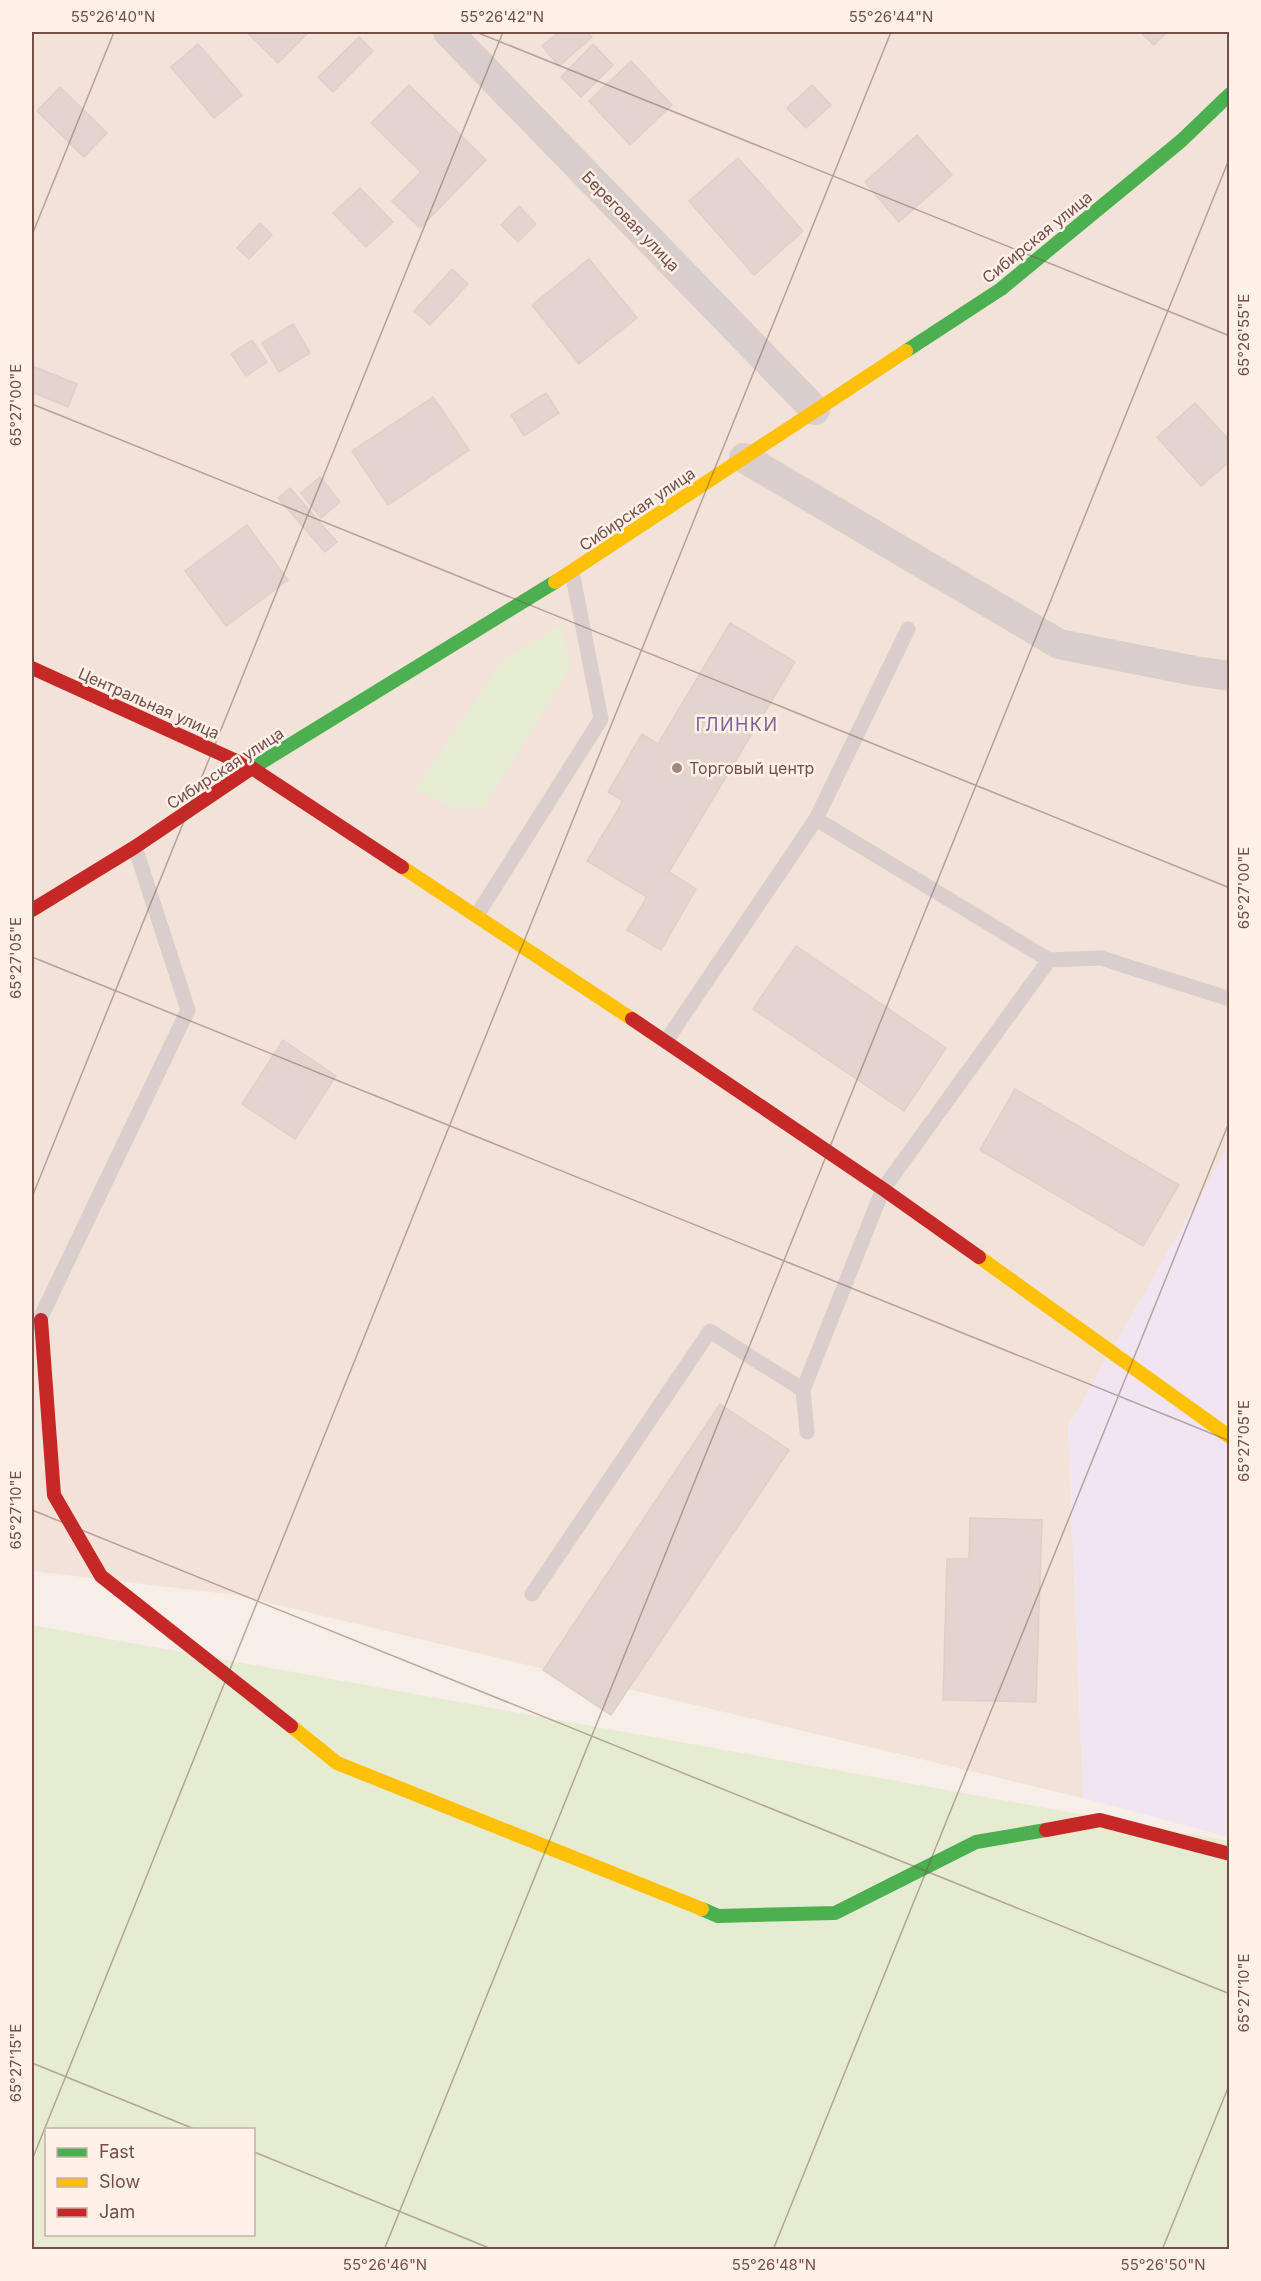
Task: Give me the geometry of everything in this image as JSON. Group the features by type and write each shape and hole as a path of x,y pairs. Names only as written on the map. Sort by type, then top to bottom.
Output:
{"street":[{"name":"Береговая улица","path":"448,32 815,410"},
{"name":"Сибирская улица","path":"32,910 135,847 252,768 572,572 1001,289 1181,141 1230,94"},
{"path":"744,458 1059,644 1230,676"},
{"name":"Центральная улица","path":"32,669 252,768 666,1041 883,1190 1230,1437"},
{"path":"41,1320 54,1495 101,1576 337,1762 718,1916 835,1913 976,1842 1100,1820 1230,1854"}],"lane":[{"path":"477,915 601,719 572,572"},
{"path":"666,1041 816,819 908,629"},
{"path":"816,819 1050,960 1101,958 1230,999"},
{"path":"32,1333 41,1320 188,1010 135,847"},
{"path":"807,1432 803,1390 883,1190 1050,960"},
{"path":"32,1370 41,1320"},
{"path":"532,1594 710,1331 803,1390"}],"shaded area":[{"path":"32,32 1229,32 1229,1146 1068,1426 1083,1798 236,1595 32,1571"},
{"path":"1229,1145 1229,1837 1083,1798 1068,1426"}],"green space":[{"path":"561,624 571,667 483,809 453,808 416,789 502,661"},
{"path":"32,1625 1229,1841 1229,2249 32,2249"}],"building":[{"path":"247,32 309,32 278,63"},
{"path":"559,32 587,32 592,37 559,66 542,46"},
{"path":"1140,32 1167,32 1154,45"},
{"path":"359,37 373,51 333,92 318,77"},
{"path":"198,44 242,95 214,118 171,67"},
{"path":"593,44 613,65 581,97 561,77"},
{"path":"631,61 672,105 630,145 589,101"},
{"path":"409,85 486,160 420,228 392,201 421,172 371,123"},
{"path":"812,85 831,105 806,128 787,108"},
{"path":"60,87 107,133 84,157 37,111"},
{"path":"917,135 952,175 899,222 865,182"},
{"path":"738,158 803,231 754,275 689,201"},
{"path":"360,188 393,222 366,247 333,213"},
{"path":"519,206 536,224 518,242 501,225"},
{"path":"260,223 272,235 249,259 237,248"},
{"path":"589,259 637,318 579,364 532,305"},
{"path":"452,269 468,284 430,325 414,311"},
{"path":"293,324 310,353 279,372 262,343"},
{"path":"252,340 267,362 246,376 231,354"},
{"path":"32,366 77,384 68,407 32,392"},
{"path":"546,393 559,413 524,436 511,415"},
{"path":"433,397 469,450 388,505 352,451"},
{"path":"1195,403 1230,441 1230,461 1201,486 1157,437"},
{"path":"320,477 340,502 321,518 301,493"},
{"path":"290,488 337,542 325,552 278,498"},
{"path":"247,525 288,580 226,626 185,571"},
{"name":"Торговый центр","path":"730,623 795,662 669,872 696,889 661,950 627,930 647,897 587,861 623,801 608,792 642,734 658,744"},
{"path":"796,946 946,1048 904,1111 753,1009"},
{"path":"283,1040 336,1076 295,1139 242,1104"},
{"path":"1015,1089 1179,1185 1143,1246 980,1150"},
{"path":"720,1404 789,1450 611,1715 543,1670"},
{"path":"970,1518 1042,1520 1036,1702 943,1700 947,1559 969,1559"}],"traffic: fast":[{"path":"906,351 1001,289 1181,141 1230,94"},
{"path":"249,770 555,582"},
{"path":"702,1909 718,1916 835,1913 976,1842 1046,1830"}],"traffic: slow":[{"path":"555,582 906,351"},
{"path":"402,867 632,1019"},
{"path":"979,1257 1230,1437"},
{"path":"291,1726 337,1763 702,1909"}],"traffic: jam":[{"path":"32,668 252,768 402,867"},
{"path":"32,910 135,847 249,770"},
{"path":"632,1019 979,1257"},
{"path":"41,1320 54,1495 101,1576 291,1726"},
{"path":"1046,1830 1100,1820 1230,1854"}],"place":[{"name":"Торговый центр","path":"677,768"}],"district":[{"name":"ГЛИНКИ","path":"737,725"}]}
